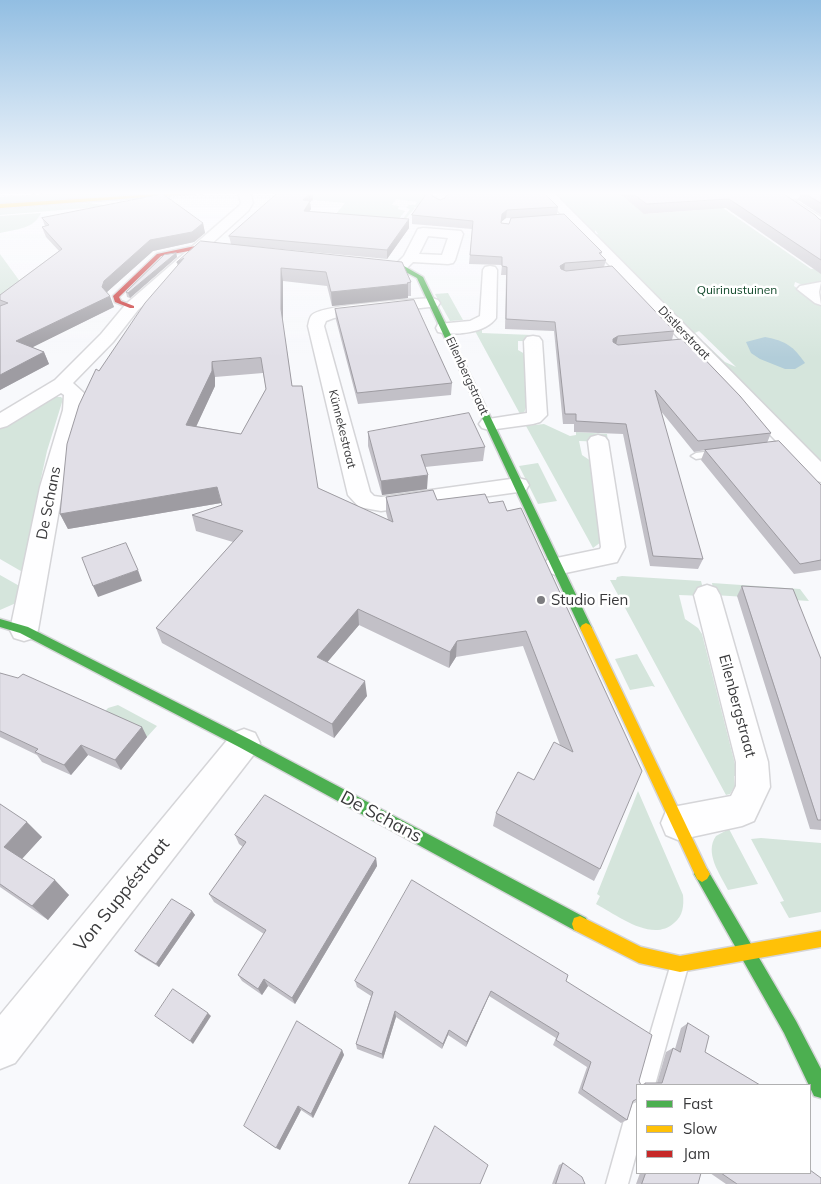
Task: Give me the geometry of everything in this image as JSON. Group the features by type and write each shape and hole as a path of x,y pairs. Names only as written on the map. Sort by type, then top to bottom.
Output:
{"street":[{"path":"132,307 118,302 115,297 159,255 198,247"},
{"path":"0,422 62,384 107,338 132,307 200,247"},
{"path":"203,247 243,251"},
{"name":"Distlerstraat","path":"596,247 787,445 821,475"},
{"name":"Eilenbergstraat","path":"354,262 405,262 420,277 702,875 790,1027 821,1090"},
{"name":"Eilenbergstraat","path":"444,328 474,326 488,318 490,270"},
{"path":"821,287 805,289 821,300"},
{"name":"Künnekestraat","path":"432,303 331,313 318,318 316,326 359,494 367,502 381,504 518,485"},
{"name":"Eilenbergstraat","path":"489,424 533,418 537,415 534,341"},
{"name":"De Schans","path":"24,630 35,586 55,469 61,444 75,404 74,393 62,384"},
{"path":"556,566 608,556 613,547 598,441"},
{"name":"Eilenbergstraat","path":"678,823 742,810 753,787 752,762 707,595"},
{"name":"De Schans","path":"0,623 24,630 244,743 639,955 680,964 748,953"},
{"name":"Von Suppéstraat","path":"0,1048 244,743"},
{"path":"748,953 821,939"}],"lane":[{"path":"696,456 734,452"},
{"path":"645,1084 680,964"},
{"path":"617,1184 636,1117"}],"green space":[{"name":"Quirinustuinen","path":"605,247 780,247 811,269 821,268 821,283 805,286 795,282 794,286 821,306 821,466 701,344 705,343 725,362 736,367 699,331 695,333 702,340 698,341"},
{"path":"0,254 24,287 0,306"},
{"path":"448,293 463,320 450,321 435,294"},
{"path":"482,330 482,333 532,335 533,341 518,341 518,350 525,354 529,407 526,407 524,413 520,414 475,331"},
{"path":"56,397 63,399 47,451 40,483 26,574 0,559 0,429"},
{"path":"544,424 570,436 576,435 576,432 607,434 608,442 579,441 582,455 591,461 601,542 593,548 526,426"},
{"path":"538,463 557,501 538,504 519,466"},
{"path":"0,575 23,588 16,603 0,610"},
{"path":"617,577 701,581 705,596 679,595 685,619 698,628 702,634 738,776 734,776 735,786 730,794 726,795 610,580 616,580"},
{"path":"712,583 800,589 809,601 714,595"},
{"path":"637,654 655,687 630,690 615,659"},
{"path":"118,705 157,726 147,737 101,716 108,708"},
{"path":"638,791 683,895 682,910 677,920 665,928 655,930 635,925 596,904 600,896 597,894"},
{"path":"729,829 758,884 728,890 721,877 712,856 713,843 716,836"},
{"path":"761,838 821,843 821,912 789,918 780,902 784,901 751,839"}],"water":[{"path":"765,337 788,345 797,352 805,363 795,369 785,369 760,359 751,353 746,342"}],"building":[{"path":"60,247 142,247 104,281 102,287 110,296 16,341 44,352 0,375 0,306 8,303 0,300 0,295 62,249"},
{"path":"194,247 261,247 402,262 411,282 408,284 331,292 326,272 281,268 281,309 292,386 302,386 318,488 393,522 386,497 433,490 437,500 485,494 489,503 503,501 507,511 521,508 642,771 600,869 496,813 518,772 534,780 554,742 573,752 526,631 457,641 450,652 358,609 317,657 365,681 332,724 156,628 243,531 192,515 222,505 217,487 60,514 67,444 79,405 96,369 99,371 145,303 184,258 177,262","holes":["261,358 266,389 241,434 186,425 212,371 212,362"]},
{"path":"356,247 389,247 387,250"},
{"path":"471,247 597,247 602,252 599,253 606,260 565,263 560,266 561,269 566,271 612,266 674,331 618,336 613,339 613,342 618,345 682,339 689,347 692,346 740,396 771,433 698,441 655,390 703,559 653,556 626,424 576,421 576,414 565,414 555,322 506,319 507,267 502,266 502,257 470,255"},
{"path":"802,247 821,247 821,260"},
{"path":"176,253 128,293 126,292 164,255"},
{"path":"414,300 452,383 357,393 335,309"},
{"path":"469,413 485,447 421,455 428,475 381,481 368,432"},
{"path":"779,441 821,485 821,560 800,564 705,450"},
{"path":"126,543 138,570 93,586 82,558"},
{"path":"742,586 793,589 821,659 821,820 818,820"},
{"path":"0,673 18,678 23,674 142,727 115,760 81,745 64,765 35,752 38,749 0,731"},
{"path":"265,795 376,858 292,998 264,979 258,989 238,975 266,930 209,894 246,842 235,835"},
{"path":"0,804 27,822 4,847 55,880 32,906 0,884"},
{"path":"412,880 568,975 566,981 652,1035 639,1081 640,1084 636,1084 636,1100 633,1101 627,1120 582,1089 591,1062 556,1040 559,1033 491,991 467,1042 449,1030 443,1044 395,1011 382,1054 356,1044 373,992 355,981"},
{"path":"172,899 192,911 156,964 135,951"},
{"path":"173,989 208,1013 190,1041 155,1016"},
{"path":"297,1021 342,1050 311,1114 298,1106 276,1148 244,1126"},
{"path":"688,1023 709,1036 705,1052 758,1084 645,1084 662,1083 673,1048 680,1052"},
{"path":"435,1126 488,1165 480,1184 409,1184"},
{"path":"563,1163 582,1177 585,1184 556,1184"},
{"path":"811,1171 821,1178 821,1184 737,1184 722,1174 811,1174"},
{"path":"646,1174 701,1174 698,1184 642,1184"}],"traffic: fast":[{"path":"367,263 402,267 420,277 586,628"},
{"path":"0,623 24,630 244,743 580,924"},
{"path":"702,874 790,1027 821,1089"}],"traffic: slow":[{"path":"586,628 702,874"},
{"path":"580,924 639,955 680,964 821,939"}],"traffic: jam":[{"path":"132,307 118,302 115,297 159,255 199,247"},
{"path":"202,247 229,250"}],"place":[{"name":"Studio Fien","path":"541,600"}]}
